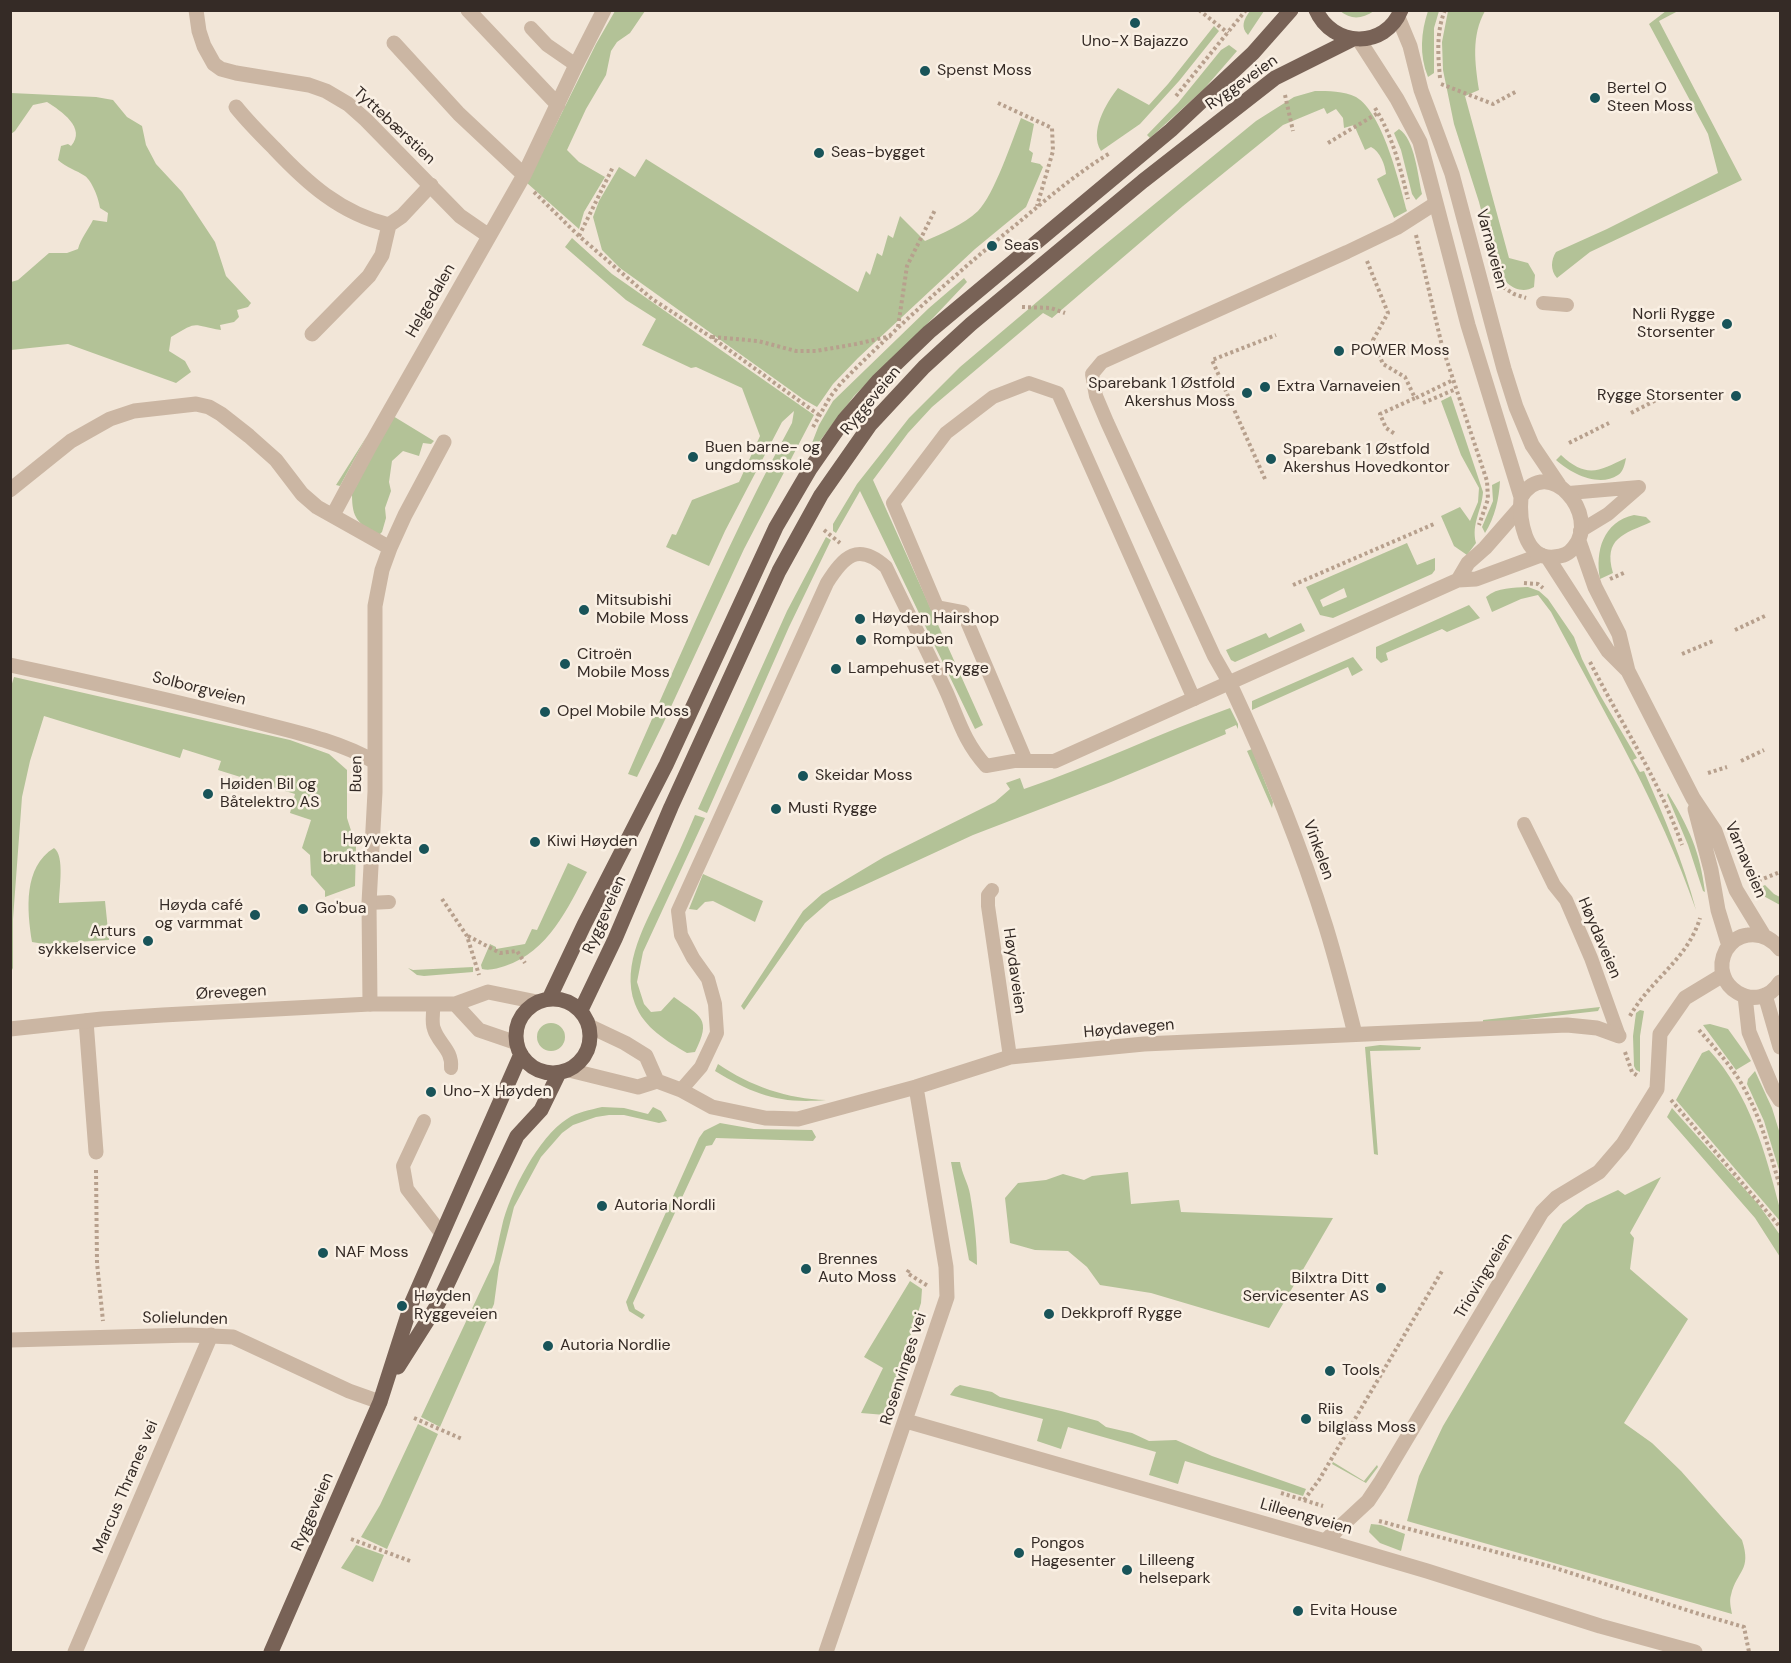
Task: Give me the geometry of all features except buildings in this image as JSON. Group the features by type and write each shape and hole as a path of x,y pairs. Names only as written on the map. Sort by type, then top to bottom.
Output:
{"main road":[{"name":"Ryggeveien","path":"543,1001 666,765 776,527 810,470 844,420 878,381 928,332 1170,130 1253,53 1291,10"},
{"path":"1316,10 1324,25 1337,35 1355,40"},
{"name":"Ryggeveien","path":"580,1010 615,939 671,807 779,571 821,495 870,425 924,367 971,324 1150,174 1275,78 1355,40 1382,34 1399,14"},
{"path":"561,999 572,1003 580,1010 590,1026 590,1039 587,1052 580,1063 564,1071 548,1073 537,1070 528,1063 519,1048 516,1031 520,1019 528,1009 543,1001 561,999"},
{"name":"Ryggeveien","path":"271,1653 387,1385 412,1302 519,1048"},
{"name":"Ryggeveien","path":"387,1385 438,1304 517,1136 541,1110 564,1071"}],"street":[{"name":"Tyttebærstien","path":"196,10 201,38 214,64 221,69 236,73 284,79 326,91 348,104 432,185 460,216 489,236"},
{"path":"468,10 558,105"},
{"name":"Helgedalen","path":"333,515 522,177 558,105 599,12"},
{"name":"Varnaveien","path":"1399,14 1421,90 1452,174 1516,407 1532,445 1578,506 1580,536 1595,587 1619,634 1628,671 1693,798 1715,831 1736,890 1764,936 1772,940 1780,949"},
{"name":"Varnaveien","path":"1355,40 1397,99 1420,142 1468,325 1521,503 1524,532 1531,546 1545,556 1558,570 1608,651 1628,671"},
{"path":"394,43 459,114 522,177"},
{"path":"236,107 305,180 352,211 389,225 382,255 369,276 312,334"},
{"name":"Tyttebærstien","path":"389,225 402,216 432,185"},
{"path":"10,490 71,441 110,419 134,411 196,404 221,414 249,436 276,459 302,494 317,507 390,548"},
{"name":"Buen","path":"370,1004 369,903 382,792 375,762 382,745 375,606 382,570 390,548 444,442"},
{"path":"1458,580 1468,563 1485,548 1532,486 1546,482 1564,489"},
{"path":"1055,761 1458,580 1476,579 1545,556 1561,556 1570,552 1580,536"},
{"name":"Solborgveien","path":"10,665 177,701 307,735 375,762"},
{"name":"Vinkelen","path":"1230,684 1250,724 1297,843 1326,926 1355,1034"},
{"name":"Varnaveien","path":"1693,798 1711,870 1718,910 1729,946"},
{"path":"1764,936 1744,935 1729,946 1722,961 1723,975 1732,989 1745,996 1765,995 1780,983"},
{"name":"Triovingveien","path":"1325,1541 1368,1500 1380,1483 1542,1212 1556,1198 1599,1172 1623,1144 1657,1089 1660,1034 1685,998 1723,975"},
{"name":"Ørevegen","path":"10,1029 163,1015 370,1004 455,1004 488,992 543,1001"},
{"path":"1765,995 1780,1047"},
{"path":"1745,996 1749,1032 1773,1089 1780,1100"},
{"path":"455,1004 479,1030 519,1048"},
{"path":"86,1021 96,1152"},
{"name":"Høydavegen","path":"564,1071 638,1088 657,1081 681,1090 712,1107 765,1118 798,1119 916,1088 1010,1057 1144,1044 1567,1025 1597,1028 1619,1036"},
{"path":"590,1026 646,1056 657,1081"},
{"name":"Rosenvinges vei","path":"826,1653 947,1297 946,1267 916,1088"},
{"name":"Solielunden","path":"10,1340 104,1336 211,1335 233,1337 349,1391 380,1402"},
{"name":"Marcus Thranes vei","path":"75,1653 211,1335"},
{"name":"Lilleengveien","path":"906,1422 1427,1570 1600,1626 1695,1653"}],"lane":[{"path":"531,28 547,45 576,64"},
{"path":"1230,684 1214,656 1107,422 1096,396 1092,374 1101,362 1347,252 1397,228 1436,203"},
{"path":"1543,303 1567,305"},
{"path":"1026,761 963,612 938,607 893,503 946,433 993,397 1029,383 1058,393 1194,699"},
{"path":"1564,489 1639,487 1580,536"},
{"path":"681,1090 701,1067 717,1033 715,1005 708,979 693,958 681,935 678,911 827,583 839,564 854,554 873,555 886,567 947,693 962,731 972,750 986,766 1004,762 1055,761"},
{"name":"Høydaveien","path":"1524,824 1554,885 1566,900 1591,958 1619,1036"},
{"name":"Høydaveien","path":"992,890 988,895 988,906 1010,1057"},
{"path":"369,903 389,902"},
{"path":"434,1004 434,1029 447,1048 451,1068"},
{"path":"424,1121 403,1166 407,1189 441,1233"}],"path":[{"path":"1199,10 1228,33"},
{"path":"1233,29 1246,10"},
{"path":"1441,84 1493,104 1517,91"},
{"path":"1285,95 1293,131"},
{"path":"998,103 1052,128 1053,151 1037,207"},
{"path":"1328,143 1377,111 1388,131 1397,155 1442,346 1487,481 1488,500 1479,526 1479,535"},
{"path":"579,236 613,167"},
{"path":"522,177 579,236 652,299 711,337 819,415"},
{"path":"898,328 907,266 935,210"},
{"path":"1366,260 1388,313 1373,340 1383,364 1405,376 1415,398"},
{"path":"1020,307 1051,308 1065,313"},
{"path":"1265,479 1212,360 1276,334"},
{"path":"711,337 758,341 796,351 816,351 891,335"},
{"path":"1395,434 1386,428 1380,414 1453,380"},
{"path":"1423,404 1456,389"},
{"path":"1630,413 1664,396"},
{"path":"1569,443 1609,423"},
{"path":"1293,585 1434,524"},
{"path":"1604,582 1626,572"},
{"path":"1513,584 1538,584 1544,588"},
{"path":"1735,630 1767,615"},
{"path":"1682,654 1713,641"},
{"path":"1587,655 1641,753 1676,827 1683,848"},
{"path":"1741,761 1764,750"},
{"path":"1708,773 1727,767"},
{"path":"1750,884 1780,872"},
{"path":"442,899 468,936 479,975"},
{"path":"1641,1078 1632,1072 1619,1036 1636,1005 1688,946 1702,913"},
{"path":"468,936 500,953 517,951 525,963"},
{"path":"1699,1030 1737,1076 1752,1103 1763,1129 1780,1187"},
{"path":"1671,1099 1780,1227"},
{"path":"96,1152 97,1263 104,1336"},
{"path":"909,1270 907,1273 928,1287"},
{"path":"1304,1500 1319,1480 1442,1271"},
{"path":"414,1418 462,1439"},
{"path":"1281,1493 1323,1506"},
{"path":"1379,1521 1549,1566 1744,1627 1749,1653"},
{"path":"351,1539 410,1561"}],"green space":[{"path":"615,11 645,11 630,33 617,42 611,51 606,75 586,109 567,150 579,162 605,177 584,212 579,229 527,183 596,44"},
{"path":"1250,11 1264,11 1248,35 1244,29 1244,23"},
{"path":"1340,11 1374,11 1357,17 1348,16"},
{"path":"1428,11 1439,11 1434,28 1434,73 1428,77 1423,60 1422,44"},
{"path":"1448,11 1485,11 1476,40 1475,60 1479,90 1465,96 1509,258 1528,263 1535,275 1534,287 1528,289 1512,287 1496,268 1479,202 1454,124 1443,70 1442,42"},
{"path":"1666,11 1678,11 1659,21 1742,180 1590,252 1557,278 1552,265 1556,252 1718,173 1708,134 1649,24"},
{"path":"1214,26 1219,31 1179,81 1140,124 1101,151 1097,135 1100,118 1118,88 1149,105"},
{"path":"1229,45 1237,51 1204,89 1150,138 1147,135 1178,103 1221,50"},
{"path":"1315,91 1346,94 1356,97 1366,105 1389,149 1407,211 1394,218 1377,179 1386,174 1382,159 1371,147 1365,150 1354,125 1344,128 1343,118 1336,109 1327,114 1324,108 1283,125 1183,206 1052,318 1043,313 932,407 908,433 873,480 983,725 975,729 860,491 836,533 833,531 833,524 857,484 909,418 960,367 1256,121 1294,97"},
{"path":"11,93 96,97 113,100 127,117 142,126 146,145 156,164 182,192 215,242 226,276 251,303 248,307 237,310 239,317 234,322 220,325 221,330 195,325 171,337 169,351 185,361 191,372 176,383 68,344 11,350 11,282 18,280 49,253 67,253 78,249 93,220 107,222 108,213 100,208 95,190 88,178 58,160 61,146 68,144 71,146 75,139 76,133 70,121 47,102 33,105 11,134"},
{"path":"1021,118 1034,124 1029,150 1033,153 1031,162 1043,167 1026,207 975,249 858,358 833,384 817,407 620,268 602,250 593,217 599,201 619,167 635,177 646,159 858,292 866,271 870,275 877,253 882,256 888,235 893,238 900,216 925,241 959,225 978,211 996,181"},
{"path":"1399,129 1409,141 1415,159 1422,194 1416,200 1412,194 1401,150 1394,133"},
{"path":"572,238 612,274 814,415 744,549 637,777 628,774 727,553 792,423 794,411 782,422 709,566 666,547 672,534 676,535 692,500 739,482 760,436 742,388 642,345 656,319 626,300 565,247"},
{"path":"964,278 967,282 854,396 816,446 812,443 833,401 929,308"},
{"path":"1451,396 1483,492 1475,530 1476,543 1467,555 1454,546 1441,516 1460,507 1470,521 1478,502 1479,488 1461,455 1441,401"},
{"path":"393,416 434,441 431,444 423,443 419,456 403,451 392,461 389,482 391,491 385,508 386,518 382,532 378,536 358,520 353,510 352,494"},
{"path":"367,436 340,486 336,485"},
{"path":"1561,455 1570,463 1586,470 1600,469 1626,458 1620,474 1602,480 1585,477 1569,470 1556,460"},
{"path":"1500,481 1496,508 1485,533 1482,527 1493,501 1492,485"},
{"path":"1634,515 1646,517 1651,522 1618,539 1611,552 1613,573 1600,579 1600,548 1608,531 1623,519"},
{"path":"826,537 831,540 789,627 707,813 698,809 787,611"},
{"path":"1407,543 1417,565 1435,558 1435,570 1432,574 1333,618 1320,615 1306,587","holes":["1344,588 1347,597 1323,607 1320,600"]},
{"path":"1528,587 1539,591 1548,599 1574,637 1600,695 1637,758 1633,760 1640,772 1644,771 1666,822 1696,910 1682,871 1648,795 1551,612 1538,595 1521,599 1492,612 1486,597 1496,591"},
{"path":"1469,605 1480,618 1447,632 1442,629 1386,653 1388,660 1381,663 1376,658 1376,647"},
{"path":"1301,623 1305,631 1235,662 1231,660 1226,650 1266,633 1269,638"},
{"path":"1353,657 1363,670 1352,676 1348,667 1252,710 1252,701"},
{"path":"14,677 290,740 329,754 347,770 347,818 356,846 355,886 325,897 325,891 311,875 310,855 302,848 311,820 290,813 295,794 218,770 221,761 183,749 180,758 44,716 22,797 11,972 10,690"},
{"path":"1230,708 1238,729 1236,725 1225,730 1226,734 1111,782 973,835 830,901 805,923 744,1010 741,1006 803,911 822,894 884,857 995,802 1010,789 1006,783 1020,778 1024,789"},
{"path":"1252,749 1273,802 1272,808 1247,751"},
{"path":"1668,793 1692,840 1700,864 1705,892 1667,795"},
{"path":"695,815 705,818 643,952 637,982 644,1004 651,1012 661,1011 674,997 701,1019 703,1032 700,1041 695,1052 687,1053 657,1033 639,1013 631,989 631,974 637,944 643,929"},
{"path":"54,848 60,865 59,903 105,901 109,940 44,944 32,942 29,890 37,866"},
{"path":"568,863 587,872 555,927 534,950 520,959 505,966 482,969 481,965 490,944 496,949 525,944 532,929 537,930"},
{"path":"703,874 763,901 755,922 713,901 705,902 697,910 689,909"},
{"path":"1765,885 1780,897 1780,905 1758,893 1757,889"},
{"path":"473,967 473,972 424,976 417,975 408,968 413,970"},
{"path":"1600,1007 1598,1011 1483,1024 1483,1020"},
{"path":"1640,1010 1644,1011 1640,1036 1640,1072 1634,1066 1633,1036 1636,1013"},
{"path":"551,1023 561,1027 565,1037 561,1047 551,1051 541,1047 537,1037 541,1027"},
{"path":"1710,1024 1728,1029 1751,1061 1736,1070 1703,1025"},
{"path":"1380,1045 1421,1047 1420,1050 1370,1051 1378,1155 1374,1154 1365,1047"},
{"path":"1709,1050 1723,1067 1746,1105 1762,1145 1780,1209 1780,1221 1676,1100 1702,1053"},
{"path":"718,1064 743,1079 770,1090 798,1097 826,1100 794,1101 755,1092 715,1071"},
{"path":"1755,1071 1772,1108 1780,1134 1780,1173 1764,1121 1747,1084"},
{"path":"602,1107 624,1108 648,1114 653,1107 661,1111 667,1121 659,1123 624,1115 596,1117 573,1125 562,1133 541,1157 514,1207 499,1267 494,1304 440,1427 421,1417 494,1262 511,1198 527,1167 556,1127 575,1115"},
{"path":"1672,1108 1759,1205 1780,1235 1780,1257 1755,1218 1667,1117"},
{"path":"720,1123 754,1129 812,1130 816,1137 813,1141 716,1138 712,1145 706,1146 633,1303 635,1309 645,1315 642,1319 629,1311 626,1302 699,1138 704,1131"},
{"path":"951,1162 960,1162 969,1190 976,1238 977,1265 969,1260"},
{"path":"1128,1172 1131,1204 1179,1200 1181,1212 1333,1218 1269,1328 1151,1293 1100,1285 1087,1267 1068,1251 1035,1250 1010,1243 1005,1198 1018,1183 1046,1180 1063,1174 1084,1180 1092,1176"},
{"path":"1661,1177 1630,1233 1634,1238 1630,1269 1688,1319 1624,1423 1652,1443 1681,1471 1742,1540 1745,1558 1731,1595 1732,1614 1407,1521 1419,1476 1443,1426 1563,1224 1586,1205 1618,1190 1625,1195"},
{"path":"910,1281 922,1289 921,1303 885,1415 861,1413 883,1368 864,1357"},
{"path":"960,1385 1098,1421 1106,1427 1132,1433 1149,1441 1176,1440 1212,1456 1306,1489 1303,1496 1185,1461 1178,1484 1149,1475 1156,1452 1068,1427 1061,1449 1037,1441 1043,1419 950,1395"},
{"path":"418,1424 438,1434 387,1549 361,1537 380,1505"},
{"path":"1333,1462 1364,1481 1377,1465 1378,1467 1366,1483 1332,1464"},
{"path":"1371,1524 1381,1525 1405,1534 1401,1551 1380,1543 1369,1532"},
{"path":"356,1545 384,1555 373,1582 341,1568"}],"place":[{"name":"Uno-X Bajazzo","path":"1135,23"},
{"name":"Spenst Moss","path":"925,71"},
{"name":"Bertel O Steen Moss","path":"1595,98"},
{"name":"Seas-bygget","path":"819,153"},
{"name":"Seas","path":"992,246"},
{"name":"Norli Rygge Storsenter","path":"1727,324"},
{"name":"POWER Moss","path":"1339,351"},
{"name":"Extra Varnaveien","path":"1265,387"},
{"name":"Sparebank 1 Østfold Akershus Moss","path":"1247,393"},
{"name":"Rygge Storsenter","path":"1736,396"},
{"name":"Buen barne- og ungdomsskole","path":"693,457"},
{"name":"Sparebank 1 Østfold Akershus Hovedkontor","path":"1271,459"},
{"name":"Mitsubishi Mobile Moss","path":"584,610"},
{"name":"Høyden Hairshop","path":"860,619"},
{"name":"Rompuben","path":"861,640"},
{"name":"Citroën Mobile Moss","path":"565,664"},
{"name":"Lampehuset Rygge","path":"836,669"},
{"name":"Opel Mobile Moss","path":"545,712"},
{"name":"Skeidar Moss","path":"803,776"},
{"name":"Høiden Bil og Båtelektro AS","path":"208,794"},
{"name":"Musti Rygge","path":"776,809"},
{"name":"Kiwi Høyden","path":"535,842"},
{"name":"Høyvekta brukthandel","path":"424,849"},
{"name":"Go'bua","path":"303,909"},
{"name":"Høyda café og varmmat","path":"255,915"},
{"name":"Arturs sykkelservice","path":"148,941"},
{"name":"Uno-X Høyden","path":"431,1092"},
{"name":"Autoria Nordli","path":"602,1206"},
{"name":"NAF Moss","path":"323,1253"},
{"name":"Brennes Auto Moss","path":"806,1269"},
{"name":"Bilxtra Ditt Servicesenter AS","path":"1381,1288"},
{"name":"Høyden Ryggeveien","path":"402,1306"},
{"name":"Dekkproff Rygge","path":"1049,1314"},
{"name":"Autoria Nordlie","path":"548,1346"},
{"name":"Tools","path":"1330,1371"},
{"name":"Riis bilglass Moss","path":"1306,1419"},
{"name":"Pongos Hagesenter","path":"1019,1553"},
{"name":"Lilleeng helsepark","path":"1127,1570"},
{"name":"Evita House","path":"1298,1611"}]}
